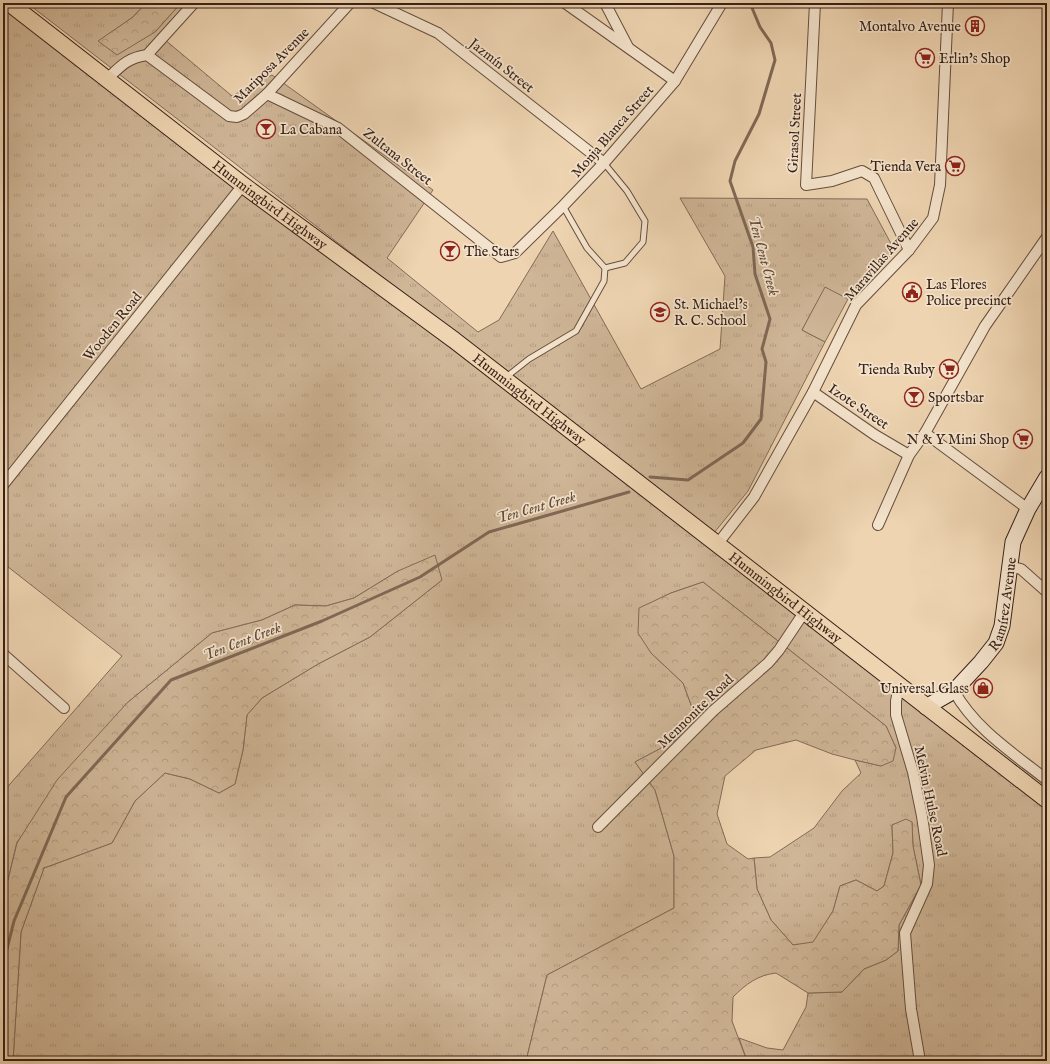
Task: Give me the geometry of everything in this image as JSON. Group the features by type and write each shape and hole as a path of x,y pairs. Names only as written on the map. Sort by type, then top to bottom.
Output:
{"main road":[{"name":"Hummingbird Highway","path":"9,3 244,185 454,340 716,546 805,611 899,686 1047,800"}],"street":[{"path":"107,79 134,57 147,55 194,3"},
{"name":"Mariposa Avenue","path":"147,55 229,116 237,117 244,114 267,94 350,3"},
{"name":"Jazmín Street","path":"374,3 438,33 604,163"},
{"path":"564,3 675,81"},
{"path":"605,3 629,49"},
{"name":"Monja Blanca Street","path":"501,257 515,253 604,163 675,81 722,3"},
{"name":"Girasol Street","path":"815,3 806,185 832,181 862,171 874,178 909,250"},
{"name":"Maravillas Avenue","path":"716,546 754,498 813,392 856,306 909,250 933,218 939,197 948,3"},
{"name":"Zultana Street","path":"267,94 338,128 501,257"},
{"name":"Wooden Road","path":"3,485 244,185"},
{"path":"878,525 909,455 925,433 985,326 1047,237"},
{"name":"Izote Street","path":"813,392 875,435 909,455"},
{"path":"925,433 1028,509"},
{"name":"Ramírez Avenue","path":"926,707 954,691 981,662 996,643 1002,626 1008,566 1013,542 1028,509 1047,477"},
{"path":"1008,566 1021,569 1047,592"},
{"name":"Mennonite Road","path":"598,827 714,711 772,658 805,611"},
{"path":"3,654 64,708"},
{"name":"Melvin Hulse Road","path":"899,686 896,701 896,715 913,772 930,865 927,884 905,933 911,1009 920,1061"},
{"path":"954,691 961,704 991,736 1047,780"}],"lane":[{"path":"604,163 627,191 645,220 643,242 625,263 605,268"},
{"path":"503,380 529,359 576,331 604,281 605,268 587,248 563,206"}],"green space":[{"path":"3,3 1047,808 1047,1061 747,1061 739,1038 767,1048 783,1050 806,1007 808,993 842,992 864,969 886,960 898,951 899,925 921,885 913,846 912,822 892,825 893,853 884,886 877,891 856,880 840,886 833,911 813,943 793,945 771,920 757,889 754,858 770,857 814,828 842,791 861,773 855,760 881,766 896,748 886,726 703,582 671,593 639,609 651,653 683,683 693,710 679,739 635,762 655,790 674,856 674,908 547,975 526,1061 13,1061 21,932 44,868 112,843 135,801 165,773 190,779 219,793 235,784 243,750 247,715 262,698 318,664 370,637 442,580 398,571 354,598 326,606 295,605 262,620 212,633 127,703 17,842 8,880 3,886 3,792 122,656 3,563"},
{"path":"27,3 146,3 133,17 99,41 155,32 181,3 197,3 164,39 232,96 272,75 433,190 387,258 478,332 499,320 553,231 641,389 720,349 725,276 680,198 867,199 895,251 848,299 825,288 802,330 825,342 748,491 714,533"},
{"path":"146,3 181,3 155,32 117,55 98,41 133,17"},
{"path":"825,287 848,299 825,342 802,330"},
{"path":"435,555 442,580 370,637 318,664 262,698 247,715 243,750 235,784 219,793 190,779 165,773 135,801 112,843 44,868 21,932 13,1061 3,1061 3,886 8,880 17,843 57,780 127,703 212,633 262,620 295,605 326,606 354,598 398,571"},
{"path":"703,582 886,726 896,748 893,761 881,766 832,754 796,740 756,750 725,776 717,814 727,844 748,859 754,858 757,889 771,920 793,945 813,942 833,911 840,886 856,880 877,891 884,886 893,853 892,825 906,819 912,822 913,846 921,885 899,925 898,951 886,960 864,969 842,992 808,993 776,973 758,978 748,984 733,997 732,1021 747,1061 526,1061 547,975 674,908 674,856 655,790 635,762 678,739 693,710 683,683 651,653 638,633 639,608 671,593"}],"waterway":[{"name":"Ten Cent Creek","path":"650,477 688,480 743,443 761,419 766,362 762,349 770,319 755,274 753,247 730,181 735,161 759,114 775,60 771,43 760,27 750,3"},
{"name":"Ten Cent Creek","path":"3,965 14,921 66,797 171,680 322,621 420,577 489,532 629,492"}],"place":[{"name":"Montalvo Avenue","path":"975,26"},
{"name":"Erlin's Shop","path":"925,58"},
{"name":"La Cabana","path":"266,129"},
{"name":"Tienda Vera","path":"955,166"},
{"name":"The Stars","path":"450,251"},
{"name":"Las Flores Police precinct","path":"912,292"},
{"name":"St. Michael’s R. C. School","path":"660,312"},
{"name":"Tienda Ruby","path":"949,369"},
{"name":"Sportsbar","path":"914,397"},
{"name":"N & Y Mini Shop","path":"1023,439"},
{"name":"Universal Glass","path":"983,688"}]}
